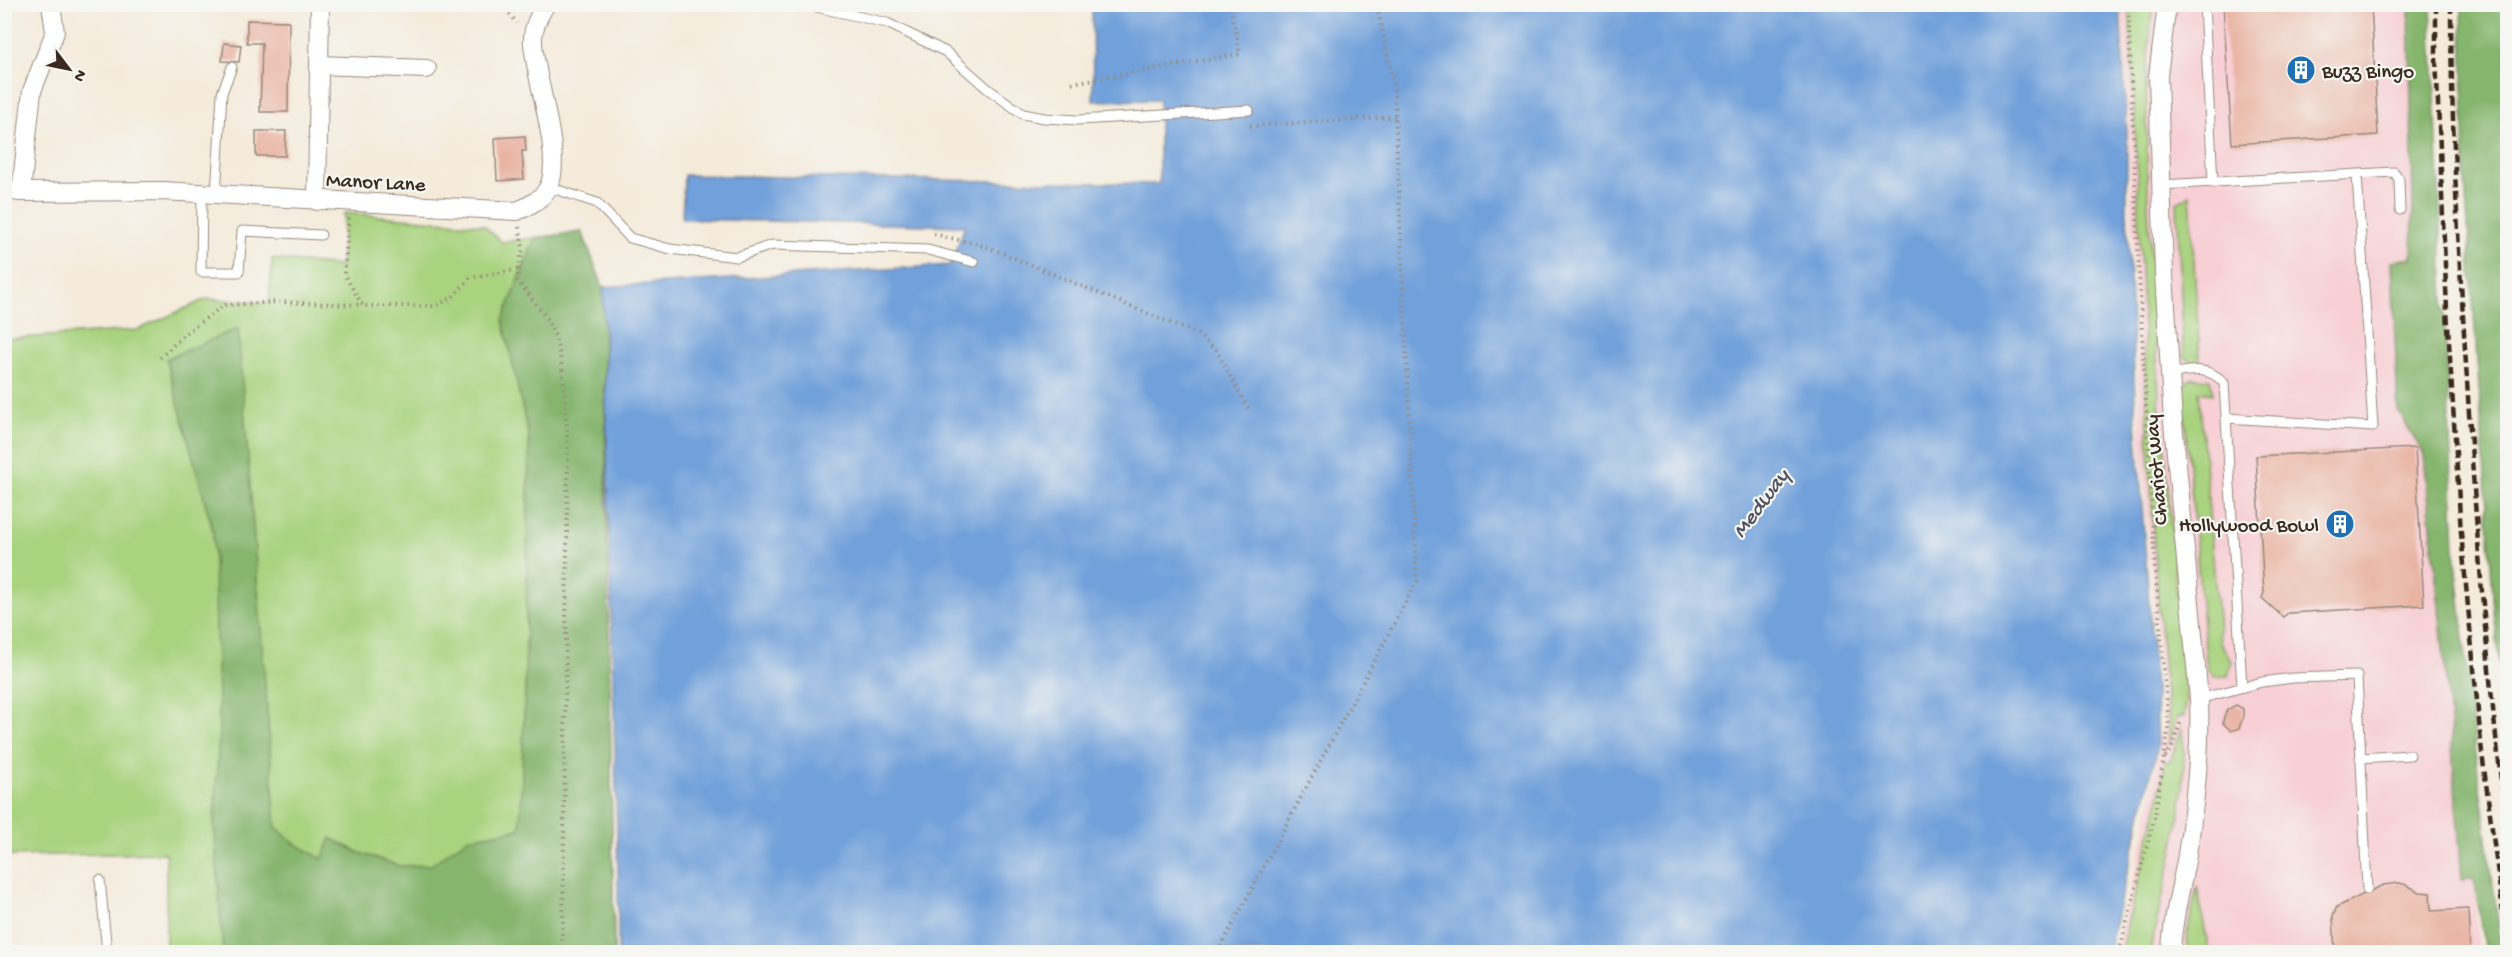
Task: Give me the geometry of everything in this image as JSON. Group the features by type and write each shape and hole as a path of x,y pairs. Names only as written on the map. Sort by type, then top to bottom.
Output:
{"street":[{"path":"13,191 32,91 55,32 51,4"},
{"path":"317,201 320,4"},
{"path":"517,211 530,206 549,187 553,161 549,123 532,42 536,21 546,4"},
{"name":"Chariot Way","path":"2167,4 2158,76 2161,185 2170,374 2199,699 2200,736 2198,778 2190,838 2172,929"},
{"path":"319,65 427,69"},
{"name":"Manor Lane","path":"13,191 163,191 517,211"},
{"path":"2161,952 2172,929"},
{"path":"2171,952 2172,929"}],"lane":[{"path":"803,4 887,23 946,52 988,89 1023,114 1078,120 1249,110"},
{"path":"2204,4 2213,183"},
{"path":"232,67 222,93 201,272 239,272 242,231 321,236"},
{"path":"2161,185 2394,172 2399,179 2400,210"},
{"path":"2226,418 2373,427 2357,175"},
{"path":"549,187 597,203 630,238 670,249 737,258 772,245 928,250 974,262"},
{"path":"2170,374 2187,370 2215,373 2224,383 2242,687"},
{"path":"2199,699 2242,687 2293,678 2357,676 2367,889"},
{"path":"2360,758 2410,755"},
{"path":"100,880 107,952"}],"path":[{"path":"1072,83 1240,54 1230,4"},
{"path":"1218,952 1416,581 1394,87 1377,4"},
{"path":"2119,952 2155,815 2169,725 2155,569 2140,296 2128,4"},
{"path":"350,202 344,274 363,306"},
{"path":"517,211 523,247 517,280 544,314 557,341 563,382 568,450 563,924 560,952"},
{"path":"934,234 988,247 1197,334 1215,350 1250,410"},
{"path":"160,358 186,333 224,305 278,302 363,306 436,306 453,297 470,278 520,269"},
{"path":"2164,757 2172,748 2178,725"}],"shaded area":[{"path":"2121,5 2421,5 2452,578 2479,952 2114,952 2146,825 2164,725 2141,447 2126,65"}],"green space":[{"path":"2129,5 2153,5 2146,74 2148,205 2160,416 2186,699 2184,716 2177,717 2169,746 2149,454"},
{"path":"2409,5 2431,5 2455,551 2477,764 2502,952 2486,952 2474,878 2462,880 2450,720 2424,454 2398,411 2392,261 2412,258"},
{"path":"2462,5 2507,5 2507,735 2494,611 2465,182"},
{"path":"2190,195 2200,362 2184,357 2177,203"},
{"path":"344,213 483,225 502,242 582,232 603,287 614,952 166,952 166,853 5,856 5,339 138,330 206,299 269,303 272,259 341,266"},
{"path":"582,232 603,287 614,952 223,952 214,824 219,734 213,531 166,359 238,328 276,827 294,843 322,859 331,838 360,853 400,866 431,865 468,838 520,829 529,438 503,320 535,238"},
{"path":"2192,378 2210,379 2213,394 2199,392 2220,642 2232,661 2228,676 2214,677 2207,669 2182,386"},
{"path":"2181,728 2184,753 2180,810 2150,952 2120,952 2157,808 2165,763 2171,760"},
{"path":"2197,886 2209,952 2188,952 2187,934"}],"water":[{"name":"Medway","path":"1092,5 2120,5 2127,132 2127,208 2136,421 2158,746 2108,952 618,952 603,287 950,265 965,226 682,219 684,175 1159,184 1159,100 1093,101"}],"building":[{"name":"Buzz Bingo","path":"2223,4 2371,4 2378,135 2232,144"},
{"path":"247,20 289,21 288,112 260,112 262,43 247,43"},
{"path":"224,43 241,45 239,62 222,61"},
{"path":"256,131 286,131 285,156 256,156"},
{"path":"525,136 526,151 522,151 524,179 497,181 495,138"},
{"name":"Hollywood Bowl","path":"2415,448 2424,605 2288,613 2283,617 2262,598 2264,593 2256,456"},
{"path":"2236,705 2243,709 2243,717 2239,728 2231,731 2223,723 2224,717 2227,710"},
{"path":"2399,883 2419,892 2430,893 2431,911 2468,909 2470,952 2335,952 2333,916 2337,907 2383,885"}],"railway":[{"path":"2436,4 2436,57 2447,310 2461,533 2482,753 2508,950"},
{"path":"2451,4 2456,192 2474,494 2483,608 2508,836"}],"place":[{"name":"Buzz Bingo","path":"2301,70"},
{"name":"Hollywood Bowl","path":"2340,524"}]}
